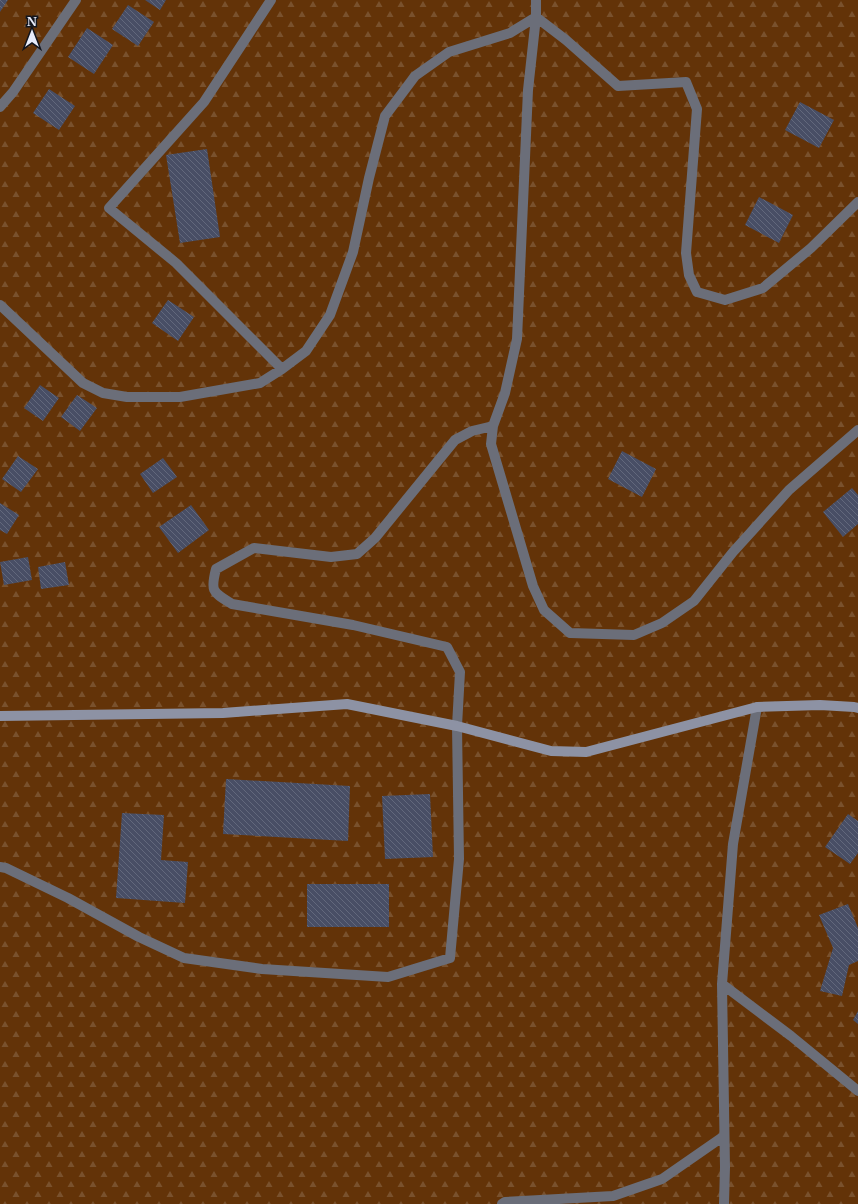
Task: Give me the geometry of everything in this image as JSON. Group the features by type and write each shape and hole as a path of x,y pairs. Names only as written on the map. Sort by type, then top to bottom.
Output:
{"street":[{"path":"0,107 13,92 76,0"},
{"path":"271,0 204,102 109,208 176,263 282,369"},
{"path":"536,0 536,17 528,90 516,339 505,393 493,426 491,444 532,586 544,610 570,633 634,635 662,623 694,602 734,552 789,490 858,430"},
{"path":"0,306 83,382 103,393 127,397 180,397 260,382 282,369 306,351 330,315 353,252 369,178 385,116 415,76 449,52 510,33 536,17"},
{"path":"536,17 566,40 618,86 686,82 697,109 686,253 689,275 697,292 725,300 763,288 811,248 858,202"},
{"path":"0,867 6,868 68,898 139,937 184,958 262,969 388,977 450,958 459,859 457,726 460,672 447,647 353,626 232,604 216,594 212,584 216,569 254,548 331,557 358,554 375,538 455,440 472,431 493,426"},
{"path":"0,716 222,713 347,704 457,726 551,751 586,752 757,707 820,705 858,708"},
{"path":"724,1204 722,984 734,844 757,707"},
{"path":"722,984 791,1036 858,1091"},
{"path":"502,1204 506,1202 613,1196 662,1179 724,1136"}],"green space":[{"path":"0,0 858,0 858,1204 0,1204"}],"building":[{"path":"0,0 8,0 0,12"},
{"path":"145,0 166,0 160,10"},
{"path":"128,5 154,22 138,46 112,29"},
{"path":"87,28 113,45 94,74 68,57"},
{"path":"49,89 75,106 59,130 33,113"},
{"path":"800,102 834,120 819,148 785,130"},
{"path":"207,149 220,237 180,243 166,155"},
{"path":"759,197 793,215 779,243 745,225"},
{"path":"168,300 194,317 178,341 152,323"},
{"path":"40,385 59,398 43,421 24,408"},
{"path":"77,395 97,408 80,431 61,417"},
{"path":"622,451 656,469 642,497 608,479"},
{"path":"18,456 38,469 21,492 2,479"},
{"path":"163,458 177,477 153,493 140,474"},
{"path":"852,488 858,495 858,524 843,537 823,512"},
{"path":"0,503 19,515 7,534 0,530"},
{"path":"191,505 209,530 178,553 159,527"},
{"path":"28,557 32,580 4,585 0,562"},
{"path":"65,562 69,585 41,589 38,567"},
{"path":"226,779 350,786 348,841 223,834"},
{"path":"430,794 433,857 385,859 382,796"},
{"path":"122,813 164,815 161,860 188,862 185,903 116,898"},
{"path":"848,814 858,821 858,853 850,864 825,847"},
{"path":"307,884 389,884 389,927 307,927"},
{"path":"848,904 858,928 858,961 849,965 842,996 820,991 833,948 819,915"},
{"path":"858,1011 858,1024 853,1020"}]}
